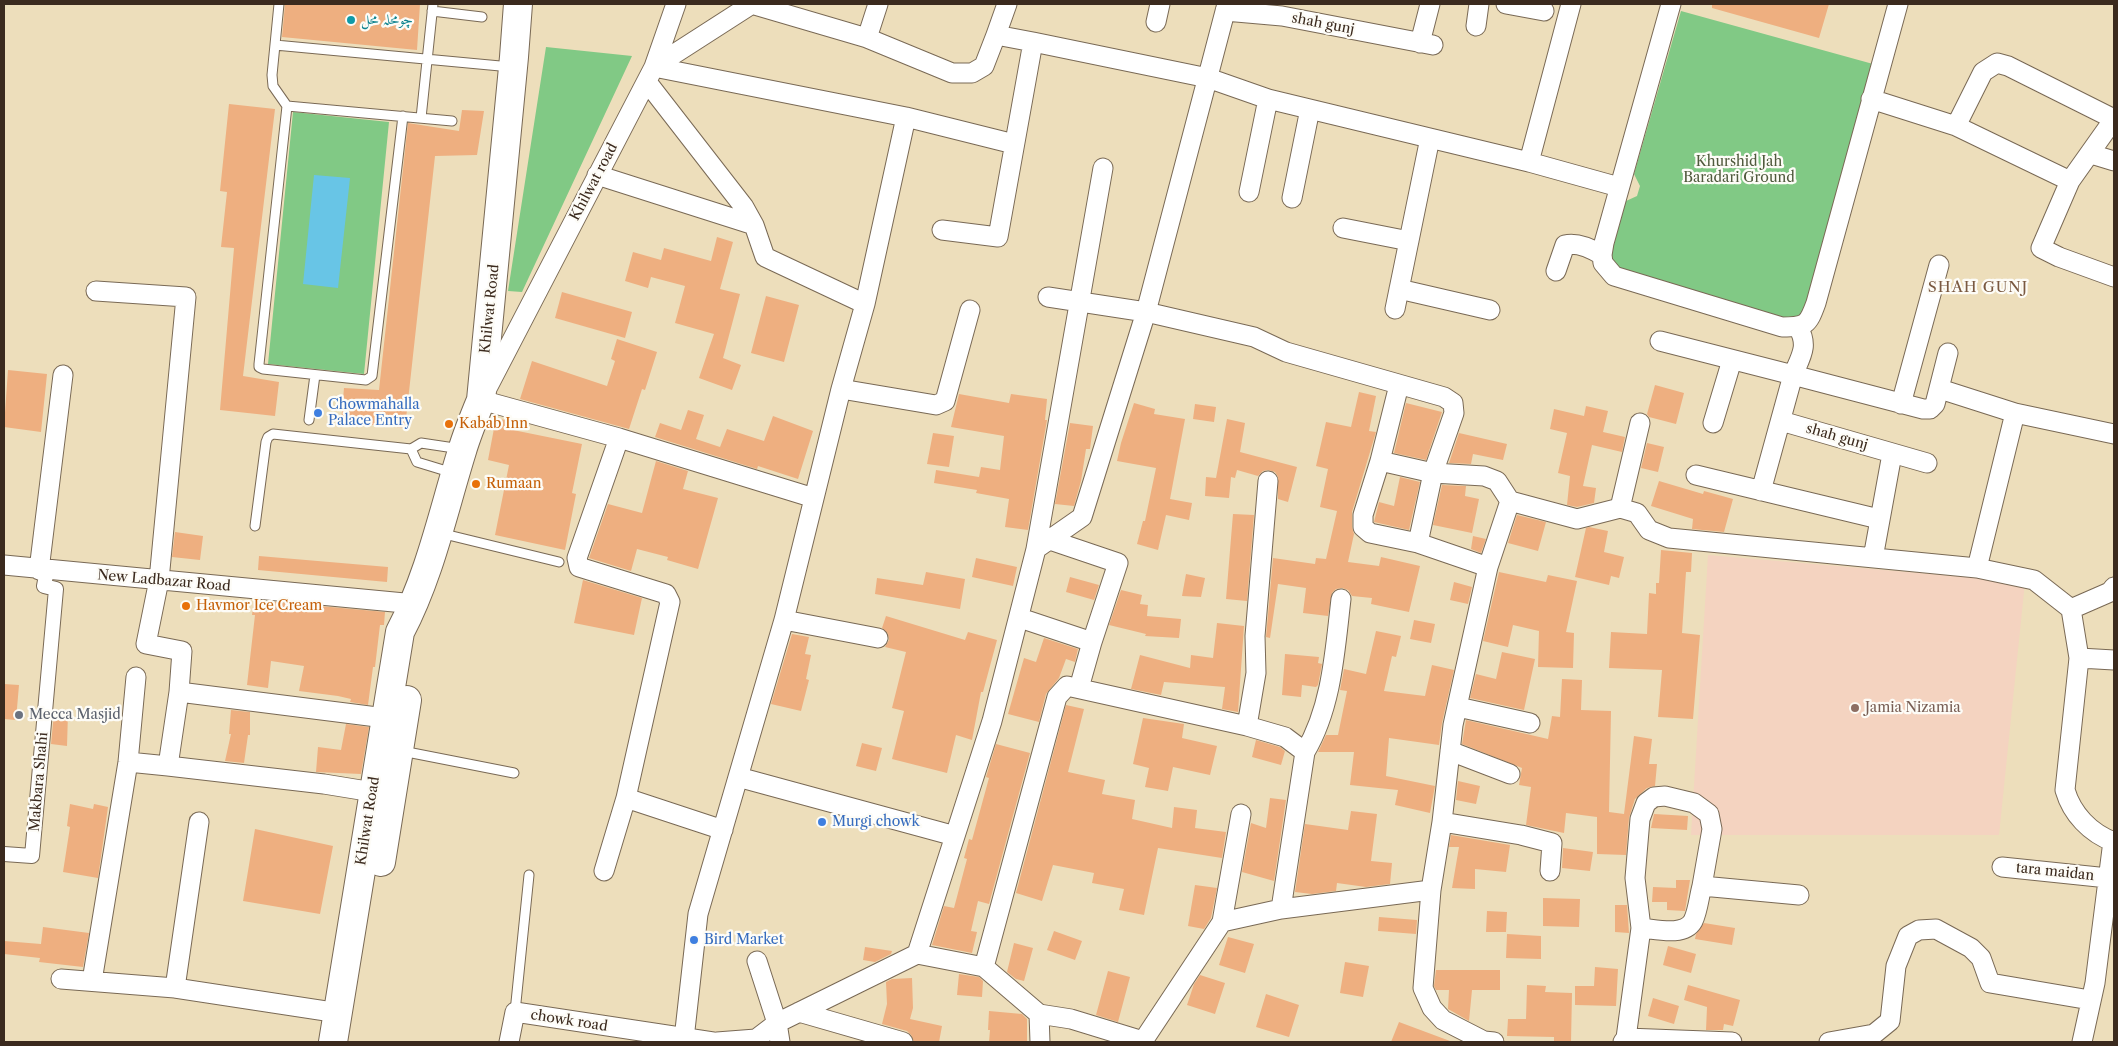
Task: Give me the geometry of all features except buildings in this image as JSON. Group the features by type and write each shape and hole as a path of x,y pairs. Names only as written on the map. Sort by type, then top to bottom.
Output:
{"main road":[{"name":"Khilwat Road","path":"333,1042 372,792 390,749 385,718 400,632 415,604 439,533 459,461 481,400 518,4"},
{"name":"Khilwat Road","path":"351,1042 390,749 417,635 415,604"}],"street":[{"path":"751,4 867,38 952,74 972,73 984,66 1007,4"},
{"name":"Khilwat road","path":"481,400 651,75 751,4"},
{"path":"867,38 878,4"},
{"name":"shah gunj","path":"1226,8 1282,16 1426,44 1430,4"},
{"path":"1476,26 1479,4"},
{"path":"1506,4 1544,10"},
{"path":"1528,162 1571,4"},
{"path":"1671,4 1619,187 1602,255 1603,263 1607,271 1614,276 1782,327 1798,327 1810,320 1898,4"},
{"path":"651,75 671,5"},
{"path":"1043,545 1082,517 1146,312 1226,8"},
{"path":"996,35 1208,78 1268,99 1528,162 1619,187"},
{"path":"942,230 998,238 1033,42"},
{"path":"1956,126 1983,72 1997,63 2008,66 2114,119 2070,181 2041,248 2059,257 2114,274"},
{"path":"651,75 906,117 1014,144"},
{"path":"651,75 744,207 754,226 765,257 865,304"},
{"path":"1249,192 1268,99"},
{"path":"1871,99 1956,126 2070,181"},
{"path":"1292,198 1310,109"},
{"path":"684,1039 698,914 784,620 841,389 865,304 906,117"},
{"path":"1395,309 1430,138"},
{"path":"2091,154 2114,161"},
{"path":"917,954 992,721 1020,618 1043,545 1103,168"},
{"path":"597,175 754,226"},
{"path":"1343,228 1409,241"},
{"path":"1556,271 1565,245 1573,244 1594,250 1602,255"},
{"path":"1901,404 1939,265"},
{"path":"1399,289 1490,310"},
{"path":"96,291 186,297 159,580 146,644 182,651 179,692 168,766"},
{"path":"1048,297 1146,312 1254,337 1286,352 1444,397 1453,403 1454,413 1433,473 1418,543"},
{"path":"841,389 936,405 941,404 945,401 970,310"},
{"path":"1761,491 1782,421 1793,375 1805,346 1804,337 1798,327"},
{"path":"1660,341 1901,404 1930,409 1935,404 1940,389 1948,353"},
{"path":"1713,423 1732,360"},
{"path":"43,570 63,375"},
{"path":"1399,385 1380,461 1363,515 1363,527 1370,533 1418,543 1488,567"},
{"path":"1940,389 2015,413 2114,431"},
{"path":"481,400 619,438 814,498"},
{"path":"1978,568 2015,413"},
{"name":"shah gunj","path":"1782,421 1927,463"},
{"path":"1620,508 1640,423"},
{"path":"604,871 626,798 670,602 666,594 579,567 577,563 577,558 619,438"},
{"path":"1873,558 1892,454"},
{"path":"1380,461 1433,473 1484,476 1497,481 1510,501 1577,519 1620,508 1636,513 1649,530 1669,538 1978,568 2034,580 2070,609 2079,658 2065,790 2069,804 2077,816 2093,831 2114,841 2095,983 2082,1042"},
{"path":"1696,475 1879,519"},
{"path":"1247,726 1256,673 1255,636 1268,481"},
{"path":"1488,1042 1443,1020 1432,1008 1423,988 1431,890 1442,822 1450,751 1488,567 1510,501"},
{"path":"1043,545 1118,563 1079,688"},
{"name":"New Ladbazar Road","path":"4,565 415,604"},
{"name":"Makbara Shahi","path":"4,854 32,856 56,589 44,586 43,570"},
{"path":"2070,609 2110,592 2114,587"},
{"path":"1281,908 1305,752 1316,732 1334,663 1340,599"},
{"path":"1020,618 1092,642"},
{"path":"784,620 878,638"},
{"path":"2079,658 2114,660"},
{"path":"92,982 128,762 136,677"},
{"path":"984,967 1057,697 1067,686 1247,726 1285,737 1305,752"},
{"path":"179,692 385,718"},
{"path":"1458,707 1530,723"},
{"path":"1450,751 1510,774"},
{"path":"128,762 324,784 372,792"},
{"path":"738,777 955,836"},
{"path":"1640,928 1678,931 1686,928 1693,921 1702,886 1712,829 1709,814 1694,803 1665,796 1654,797 1646,803 1640,819 1635,878 1640,928 1625,1040 1732,1042"},
{"path":"626,798 723,830"},
{"path":"717,1042 756,1041 777,1023 917,954 984,967 1039,1014 1071,1018 1143,1042 1222,922 1241,814"},
{"path":"175,988 199,822"},
{"path":"1442,822 1552,842 1550,871"},
{"name":"tara maidan","path":"2002,867 2108,878"},
{"path":"1702,886 1799,895"},
{"path":"1222,922 1281,908 1431,890"},
{"path":"1829,1042 1874,1034 1890,1021 1896,966 1908,936 1919,930 1936,929 1970,948 1981,958 1990,983 2090,1000"},
{"path":"757,961 777,1023 780,1042"},
{"path":"61,979 175,988 339,1013"},
{"name":"chowk road","path":"509,1042 515,1012 609,1035 713,1042"},
{"path":"799,1012 904,1042"},
{"path":"1039,1014 1040,1042"}],"lane":[{"path":"279,4 273,86 287,106 259,368 366,380 372,376 403,116"},
{"path":"421,118 432,7 482,17"},
{"path":"275,45 513,67"},
{"path":"287,106 452,121"},
{"path":"309,420 315,375"},
{"path":"255,526 268,436 273,434 411,449 421,443 459,461"},
{"path":"411,449 418,462 459,461"},
{"path":"439,533 559,562"},
{"path":"390,749 514,773"},
{"path":"515,1012 529,875"}],"shaded area":[{"name":"Jamia Nizamia","path":"1708,555 2025,582 1999,835 1691,835"}],"green space":[{"name":"Khurshid Jah Baradari Ground","path":"1681,11 1873,64 1803,314 1792,324 1614,267 1611,255 1626,201 1637,196 1640,186 1634,174"},
{"path":"546,47 632,56 522,292 508,291"},
{"path":"293,112 389,122 364,374 268,364"}],"water":[{"path":"314,175 350,178 338,288 303,284"}],"place":[{"name":"چومحلہ محل","path":"351,20"},
{"name":"Chowmahalla Palace Entry","path":"318,413"},
{"name":"Kabab Inn","path":"449,424"},
{"name":"Rumaan","path":"476,484"},
{"name":"Havmor Ice Cream","path":"186,606"},
{"name":"Jamia Nizamia","path":"1855,708"},
{"name":"Mecca Masjid","path":"19,715"},
{"name":"Murgi chowk","path":"822,822"},
{"name":"Bird Market","path":"694,940"}],"district":[{"name":"SHAH GUNJ","path":"1978,288"}]}
